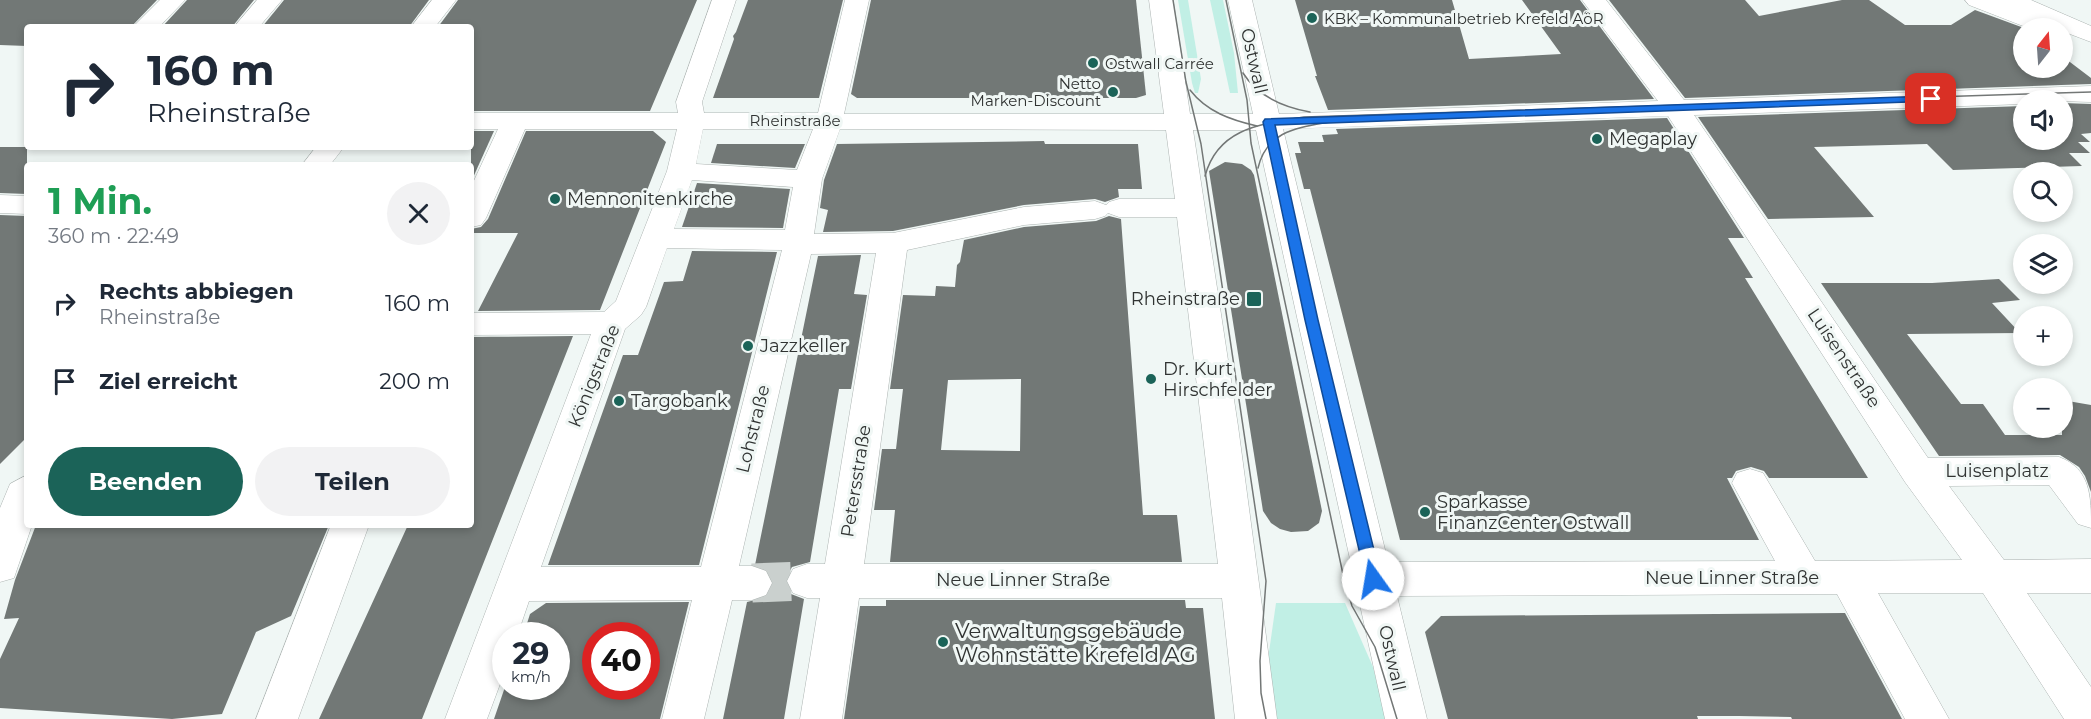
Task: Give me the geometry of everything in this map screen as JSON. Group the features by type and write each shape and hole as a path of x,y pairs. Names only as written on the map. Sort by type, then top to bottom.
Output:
{"street":[{"path":"148,24 173,0"},
{"path":"249,24 270,0"},
{"path":"425,24 444,0"},
{"name":"Königstraße","path":"466,719 612,323 630,307 681,171 692,120 689,102 724,0"},
{"name":"Lohstraße","path":"683,719 733,583 798,244 808,179 830,119 857,0"},
{"path":"1161,0 1177,123 1192,208 1257,719"},
{"name":"Ostwall","path":"1240,0 1304,287 1406,719"},
{"name":"Luisenstraße","path":"1594,0 1675,108 1918,472 1994,577 2088,719"},
{"path":"1977,0 2023,18"},
{"path":"2012,0 2091,38"},
{"path":"2073,36 2091,38"},
{"name":"Rheinstraße","path":"474,121 830,119 1268,122 2091,94"},
{"path":"474,211 515,121"},
{"path":"318,162 328,150"},
{"path":"681,171 808,179"},
{"path":"0,204 24,205"},
{"path":"657,237 787,240 798,244 893,243 1024,216 1107,209 1192,208"},
{"name":"Petersstraße","path":"821,719 824,581 893,243"},
{"path":"474,324 612,323"},
{"name":"Luisenplatz","path":"1918,472 2058,471 2091,513"},
{"path":"1750,483 1804,577"},
{"path":"0,566 17,494"},
{"path":"277,719 349,528"},
{"name":"Neue Linner Straße","path":"1373,579 2091,576"},
{"path":"1848,578 1928,719"},
{"name":"Neue Linner Straße","path":"824,581 1240,581"},
{"path":"515,584 733,583"}],"green space":[{"path":"1178,0 1188,0 1201,79 1198,93 1195,93 1192,83"},
{"path":"1210,0 1223,0 1234,53 1238,93 1230,93"},
{"path":"1276,603 1345,603 1373,667 1386,719 1274,719 1268,659"}],"building":[{"path":"0,0 157,0 134,24 24,24 24,46 0,45"},
{"path":"187,0 254,0 234,24 165,24"},
{"path":"284,0 429,0 411,24 264,24"},
{"path":"458,0 697,0 650,111 474,111 474,24 440,24"},
{"path":"748,0 843,0 819,98 713,98 734,39 733,36"},
{"path":"871,0 1136,0 1146,95 1136,98 857,98 851,94"},
{"path":"1295,0 1452,0 1469,59 1561,54 1522,0 1580,0 1654,99 1328,110 1315,76 1317,76"},
{"path":"1609,0 1745,0 1759,16 1842,0 1869,0 1905,25 1951,25 1975,10 2013,24 2013,78 2073,78 2073,64 2091,78 2091,84 1685,98"},
{"path":"2073,103 2091,104 2091,133 2081,134 2090,142 2078,142 2090,153 2069,153 2082,166 2073,166 2073,162 2013,162 2013,168 1953,170 1927,144 1814,147 1874,217 1768,219 1698,117 2013,106 2013,150 2073,150"},
{"path":"1667,118 1744,238 1728,238 1753,278 1745,278 1868,478 1769,478 1764,471 1751,467 1736,471 1732,478 1727,478 1759,540 1400,540 1310,189 1304,189 1295,153 1301,153 1298,142 1324,142 1322,135 1338,134 1336,129"},
{"path":"474,131 494,131 474,175 474,162 471,162 471,150 474,150"},
{"path":"526,131 653,131 666,142 600,310 478,311 518,233 474,233 474,228 481,227 488,219"},
{"path":"1044,141 1045,144 1138,144 1142,189 1118,189 1119,197 1105,202 1095,199 1024,205 893,231 823,232 828,210 820,208 824,180 837,144"},
{"path":"717,144 805,144 795,168 711,163"},
{"path":"0,147 24,147 24,150 27,150 27,162 24,162 24,194 0,193"},
{"path":"1225,162 1242,164 1254,175 1322,511 1319,523 1308,531 1291,532 1280,529 1271,523 1263,511 1209,171"},
{"path":"697,183 790,189 783,228 682,227"},
{"path":"0,215 24,216 24,440 0,464"},
{"path":"1109,216 1121,219 1143,515 1177,515 1182,562 890,562 895,510 874,510 882,449 896,449 903,389 890,389 903,295 935,296 936,286 955,287 957,265 960,262 964,240 1024,227 1096,221","holes":["1021,379 1020,451 941,450 948,380"]},
{"path":"692,251 777,252 699,565 548,565 623,355 638,355 664,282 683,281"},
{"path":"861,255 854,294 867,295 851,389 839,389 810,562 792,567 785,580 791,594 804,599 784,719 723,719 747,602 767,597 774,584 768,570 755,565 818,256"},
{"path":"1999,279 2020,300 1992,303 2013,326 2013,333 1907,334 1961,404 1983,404 2005,435 2013,435 2013,438 2073,438 2073,402 2091,405 2091,492 2079,467 2060,455 1939,456 1821,283 1932,283"},
{"path":"573,336 422,719 319,719 407,528 474,528 474,337"},
{"path":"35,528 328,528 291,616 256,632 222,714 172,719 0,708 0,659 19,618 4,619 15,580"},
{"path":"886,600 1185,600 1186,608 1203,608 1215,719 844,719 860,606 886,606"},
{"path":"689,602 660,719 494,719 501,700 570,700 570,622 527,622 530,614 546,603"},
{"path":"1845,613 1902,719 1697,716 1698,719 1448,719 1425,632 1441,616"}],"tunnel":[{"path":"752,583 807,581"}],"tram line":[{"path":"1173,0 1186,82 1201,144 1206,175"},
{"path":"1226,0 1247,100 1249,124"},
{"path":"1243,73 1256,89 1272,100 1310,112"},
{"path":"1190,90 1204,104 1220,114 1249,124"},
{"path":"1257,126 1304,117 2091,92"},
{"path":"1258,168 1268,146 1284,133 1329,122"},
{"path":"1249,124 1257,126"},
{"path":"1249,124 1250,129"},
{"path":"1250,129 1257,126"},
{"path":"1206,175 1211,160 1220,148 1231,138 1250,129"},
{"path":"1250,129 1344,579 1352,606 1375,647 1397,719"},
{"path":"1206,175 1266,581 1260,661 1261,693 1266,719"}],"place":[{"name":"KBK – Kommunalbetrieb Krefeld AöR","path":"1312,18"},
{"name":"Ostwall Carrée","path":"1093,63"},
{"name":"Netto Marken-Discount","path":"1113,92"},
{"name":"Megaplay","path":"1597,139"},
{"name":"Mennonitenkirche","path":"555,199"},
{"name":"Rheinstraße","path":"1254,299"},
{"name":"Jazzkeller","path":"748,346"},
{"name":"Dr. Kurt Hirschfelder","path":"1151,379"},
{"name":"Targobank","path":"619,401"},
{"name":"Sparkasse FinanzCenter Ostwall","path":"1425,512"},
{"name":"Verwaltungsgebäude Wohnstätte Krefeld AG","path":"943,642"}],"route":[{"path":"1373,579 1311,320 1268,122 1931,99"}]}
